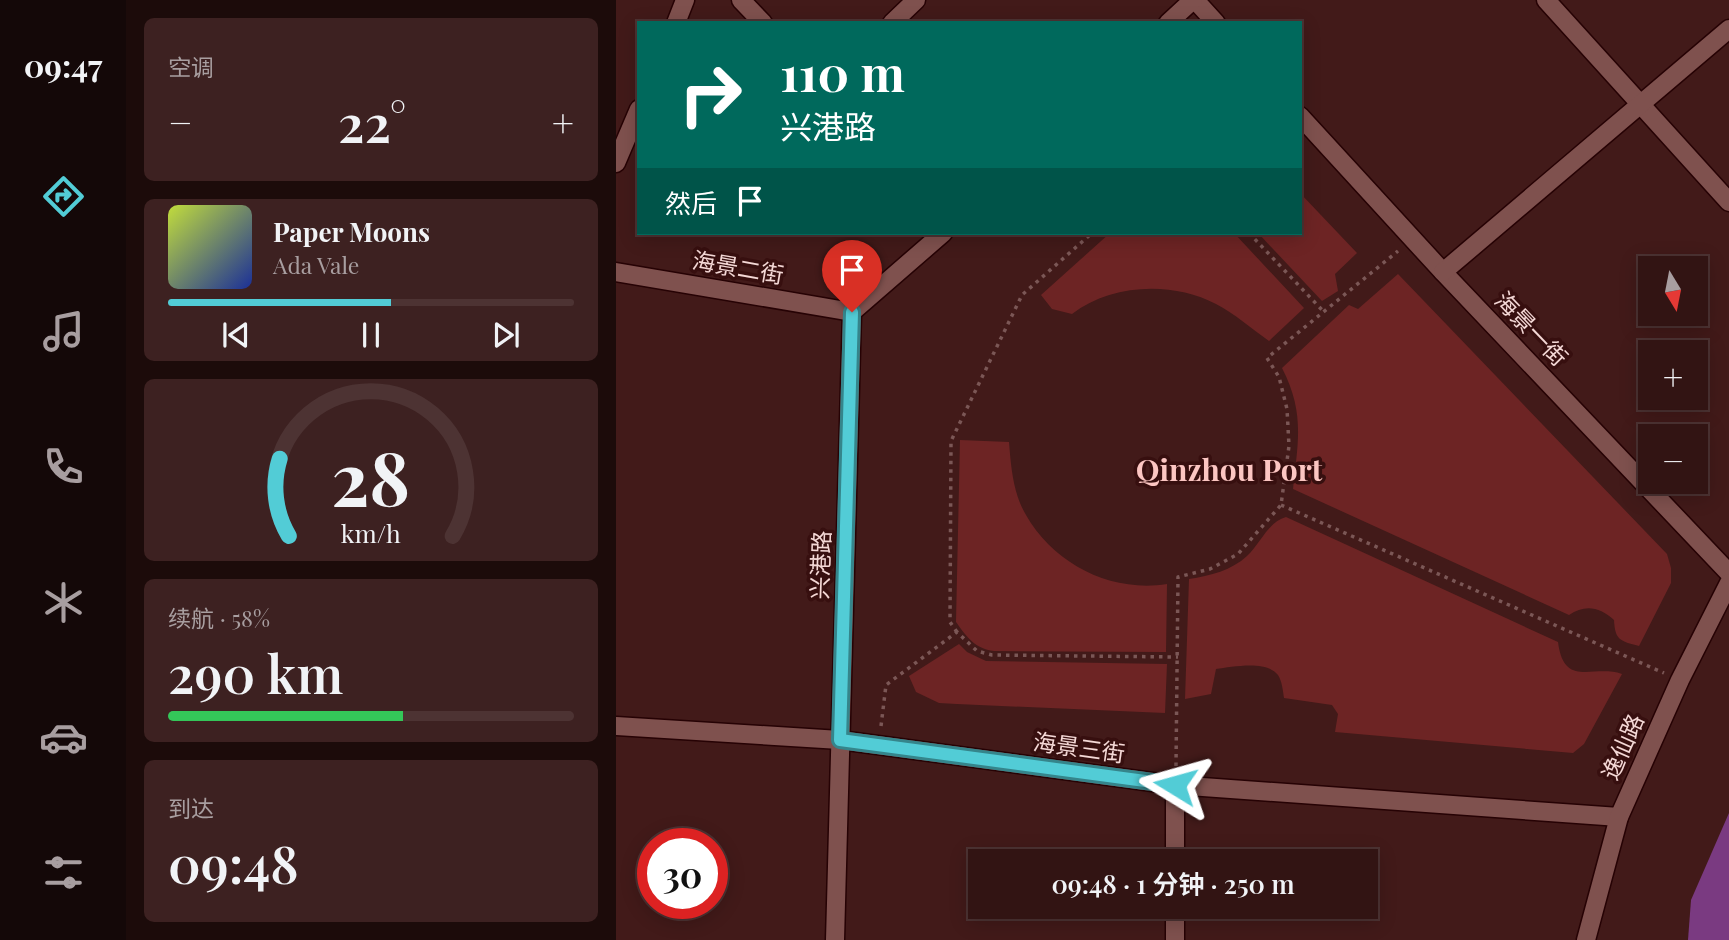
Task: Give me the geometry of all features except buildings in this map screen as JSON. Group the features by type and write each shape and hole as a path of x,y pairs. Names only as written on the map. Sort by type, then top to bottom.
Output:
{"street":[{"path":"677,21 685,0"},
{"path":"741,0 761,21"},
{"path":"894,21 916,0"},
{"path":"1170,21 1194,0 1214,21"},
{"path":"1546,0 1729,202"},
{"path":"1443,272 1729,29"},
{"path":"616,163 637,114"},
{"name":"海景一街","path":"1302,118 1412,239 1729,573"},
{"path":"852,312 941,235"},
{"name":"海景二街","path":"616,272 852,312"},
{"name":"兴港路","path":"835,940 852,312"},
{"name":"逸仙路","path":"1586,940 1619,817 1680,680 1729,583"},
{"name":"海景三街","path":"616,726 840,740 1175,785 1619,817"},
{"path":"1175,785 1175,849"},
{"path":"1175,919 1175,940"}],"path":[{"path":"1090,235 1022,295 951,441 950,622 977,650 992,654 1178,657"},
{"path":"1250,235 1324,312"},
{"path":"1175,785 1178,577 1210,569 1238,554 1281,505 1289,446 1287,409 1279,377 1267,358 1412,239"},
{"path":"1281,505 1680,680"},
{"path":"878,746 886,685 957,632"}],"shaded area":[{"path":"1302,195 1357,253 1335,274 1338,291 1322,301 1260,235 1302,235"},
{"path":"1108,235 1236,235 1304,308 1269,341 1223,308 1180,292 1142,289 1123,292 1088,304 1072,314 1052,309 1041,295"},
{"path":"1398,274 1667,554 1671,583 1639,646 1620,639 1614,620 1603,612 1587,608 1569,615 1293,489 1298,441 1297,413 1282,368 1349,305 1358,309"},
{"path":"960,440 1009,442 1013,480 1022,507 1038,532 1068,561 1105,579 1125,584 1167,584 1166,652 994,651 981,648 967,637 956,622"},
{"path":"1286,517 1558,642 1561,656 1573,670 1622,674 1584,744 1573,753 1335,732 1338,714 1332,705 1284,698 1278,675 1273,670 1258,666 1216,669 1211,694 1185,699 1189,579 1213,574 1235,565 1252,551 1269,528"},
{"path":"959,644 967,652 986,661 1167,664 1165,713 939,703 916,692 909,676"},
{"path":"1729,813 1729,940 1688,940 1691,900"}],"district":[{"name":"Qinzhou Port","path":"1229,471"}],"route":[{"path":"852,312 840,740 1175,785"}]}
